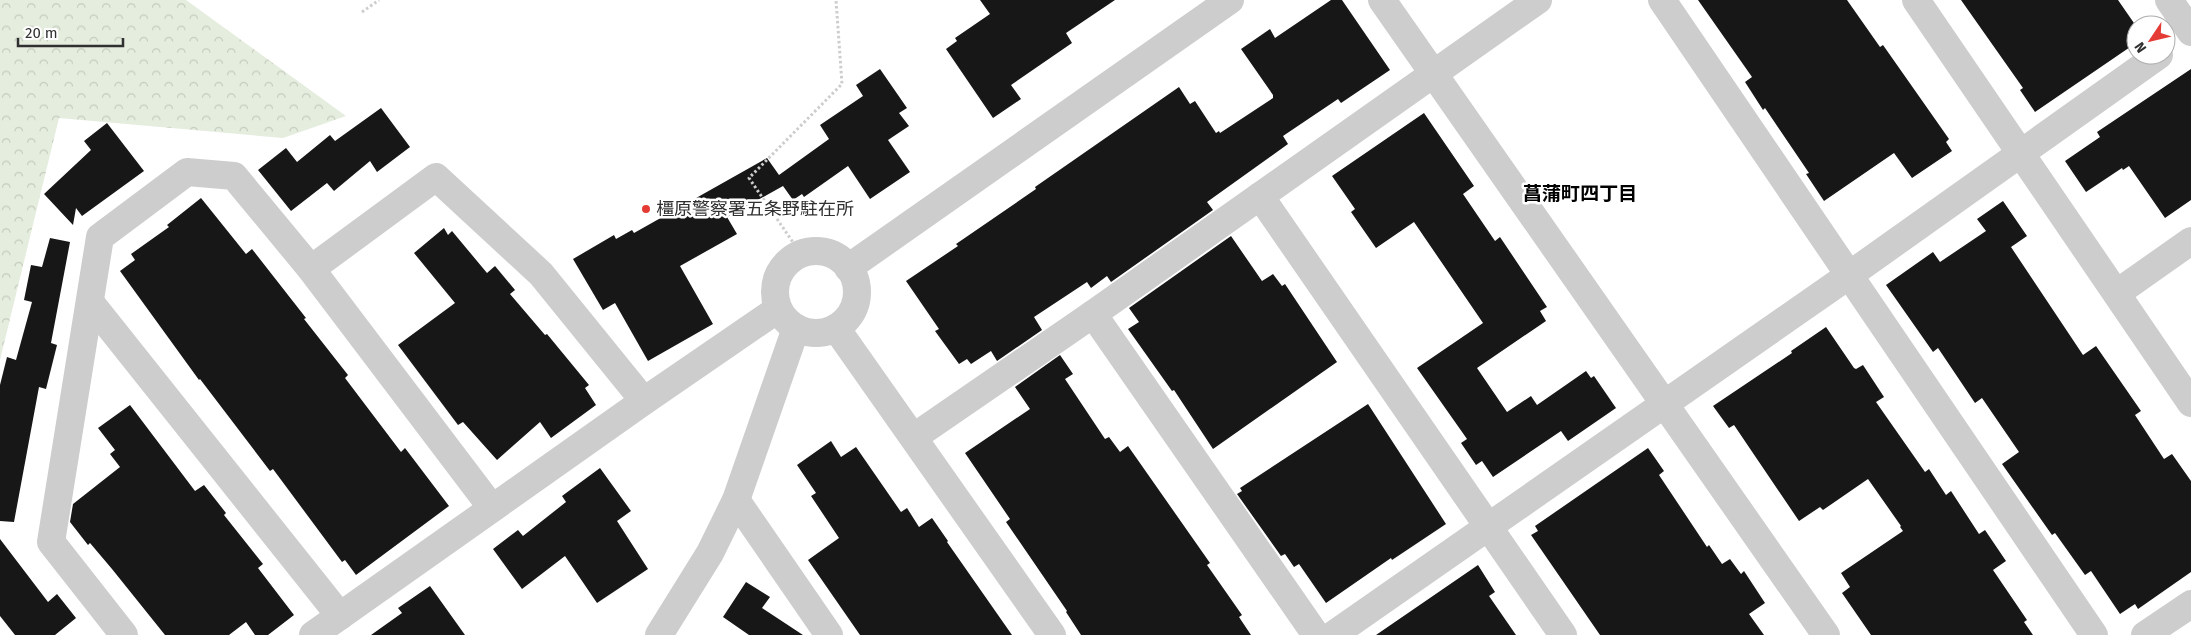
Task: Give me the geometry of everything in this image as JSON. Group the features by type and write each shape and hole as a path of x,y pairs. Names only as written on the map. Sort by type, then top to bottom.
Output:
{"street":[{"path":"848,268 1230,0"},
{"path":"1382,0 1826,635"},
{"path":"914,437 1093,314 1538,0"},
{"path":"1662,0 2094,635"},
{"path":"1916,0 2191,403"},
{"path":"2169,0 2191,32 2176,43"},
{"path":"1332,635 1848,276 2145,65"},
{"path":"124,635 51,542 100,237 188,172 234,176 310,270 492,508"},
{"path":"310,270 436,177 542,274 644,401"},
{"path":"1260,196 1563,635"},
{"path":"2117,292 2191,241"},
{"path":"814,251 827,253 839,259 848,268 855,280 856,294 854,307 846,319 836,328 823,332 809,333 796,328 786,320 778,309 775,296 780,270 789,261 801,254 814,251"},
{"path":"90,302 340,616"},
{"path":"313,635 644,401 778,309"},
{"path":"1093,314 1316,635"},
{"path":"659,635 710,553 736,500 796,328"},
{"path":"836,328 1052,635"},
{"path":"736,500 821,631"},
{"path":"2145,635 2191,604"}],"path":[{"path":"362,12 379,0"},
{"path":"801,254 749,178 842,84 836,0"}],"green space":[{"path":"0,0 186,0 346,116 283,138 59,118 0,360"}],"building":[{"path":"980,0 1115,0 1066,33 1072,43 1011,85 1021,99 993,118 946,49 957,41 955,38 990,14"},
{"path":"1331,0 1342,0 1390,70 1341,103 1338,99 1283,136 1288,144 1207,202 1213,210 1111,282 1107,276 1091,288 1087,282 1034,317 1042,330 997,361 991,351 971,364 967,359 959,364 935,331 939,329 906,281 958,246 956,244 1036,189 1035,187 1179,87 1190,104 1195,101 1216,133 1219,131 1220,133 1273,98 1273,95 1241,49 1270,29 1275,38"},
{"path":"1698,0 1847,0 1880,47 1883,45 1949,139 1946,142 1952,151 1912,178 1894,153 1824,201 1806,174 1809,173 1745,82 1752,77"},
{"path":"1961,0 2118,0 2128,15 2126,15 2126,50 2035,112 2020,90 2023,88"},
{"path":"880,69 907,108 899,113 909,126 888,140 910,172 870,199 848,166 804,197 802,194 793,200 783,186 727,217 737,234 680,266 713,324 648,361 615,303 603,310 573,259 614,235 616,239 632,230 634,233 767,158 779,175 829,139 820,125 863,96 856,85"},
{"path":"2191,69 2191,200 2165,218 2129,166 2123,170 2122,168 2086,192 2065,161 2100,137 2097,132"},
{"path":"381,108 410,147 377,172 370,161 334,191 327,183 291,211 258,170 286,148 297,162 330,135 335,141"},
{"path":"1424,113 1474,186 1463,194 1495,241 1500,237 1547,307 1540,311 1546,321 1477,368 1507,412 1531,396 1537,405 1586,371 1591,378 1594,376 1616,408 1568,441 1561,431 1493,477 1482,461 1476,465 1461,443 1467,439 1417,368 1483,323 1414,222 1376,248 1351,212 1355,209 1332,176"},
{"path":"107,123 144,171 82,216 76,208 73,225 44,194 91,150 84,141"},
{"path":"201,198 246,254 252,249 348,375 345,378 401,452 405,448 449,506 356,575 345,560 342,562 273,469 270,471 199,380 120,271 135,260 131,254 169,227 167,225"},
{"path":"2003,201 2027,236 2011,247 2083,355 2096,346 2141,411 2135,415 2164,459 2172,454 2191,481 2191,572 2138,609 2135,604 2120,614 2091,571 2085,575 2055,533 2052,535 2002,464 2019,452 1982,398 1975,403 1938,348 1933,352 1886,285 1933,252 1940,262 1986,231 1977,219"},
{"path":"444,228 448,235 452,231 487,273 495,266 515,290 510,294 545,335 547,334 589,385 585,388 596,405 551,438 540,422 497,460 463,422 458,425 398,345 455,303 414,253"},
{"path":"1231,236 1262,281 1273,274 1282,286 1285,284 1337,362 1213,449 1174,390 1172,391 1128,329 1139,322 1129,308"},
{"path":"50,238 70,242 51,343 57,345 46,389 39,387 14,522 0,521 0,385 7,357 16,360 32,302 24,300 31,265 42,267"},
{"path":"1826,327 1854,368 1856,369 1863,365 1884,397 1876,402 1925,472 1929,469 1946,495 1951,491 1979,534 1985,530 2006,561 1993,570 2027,620 2024,622 2033,635 1871,635 1842,593 1850,587 1841,573 1903,531 1901,526 1868,479 1823,510 1820,507 1799,521 1734,425 1729,428 1713,406 1792,353 1791,351"},
{"path":"1060,355 1073,374 1065,379 1105,439 1109,437 1120,452 1128,446 1210,563 1207,565 1242,615 1239,617 1251,635 1081,635 1067,611 1006,522 1010,519 965,453 1030,409 1015,387"},
{"path":"1368,404 1446,524 1392,560 1391,558 1326,603 1299,564 1294,567 1285,554 1281,556 1237,494 1242,491 1240,488"},
{"path":"130,405 195,491 204,485 226,513 224,515 263,564 258,568 294,615 268,635 255,635 246,622 229,635 165,635 112,569 90,543 88,545 70,522 73,504 120,467 110,454 115,450 98,428"},
{"path":"831,441 841,457 856,447 901,512 907,508 919,527 932,518 1012,635 860,635 808,560 839,538 811,496 816,493 797,465"},
{"path":"1648,448 1664,471 1659,475 1707,547 1709,545 1722,564 1730,559 1741,574 1744,571 1765,603 1749,614 1764,635 1600,635 1531,535 1538,531 1535,526"},
{"path":"600,468 631,511 617,521 648,569 597,603 565,556 522,589 493,549 518,530 523,536 566,502 562,496"},
{"path":"0,539 48,602 57,594 76,618 55,635 15,635 0,616"},
{"path":"1478,565 1495,592 1489,596 1516,635 1376,635"},
{"path":"746,582 770,597 762,608 803,635 749,635 723,617"},
{"path":"430,586 465,635 371,635 402,613 398,608"}],"place":[{"name":"橿原警察署五条野駐在所","path":"646,209"}],"district":[{"name":"菖蒲町四丁目","path":"1580,193"}]}
